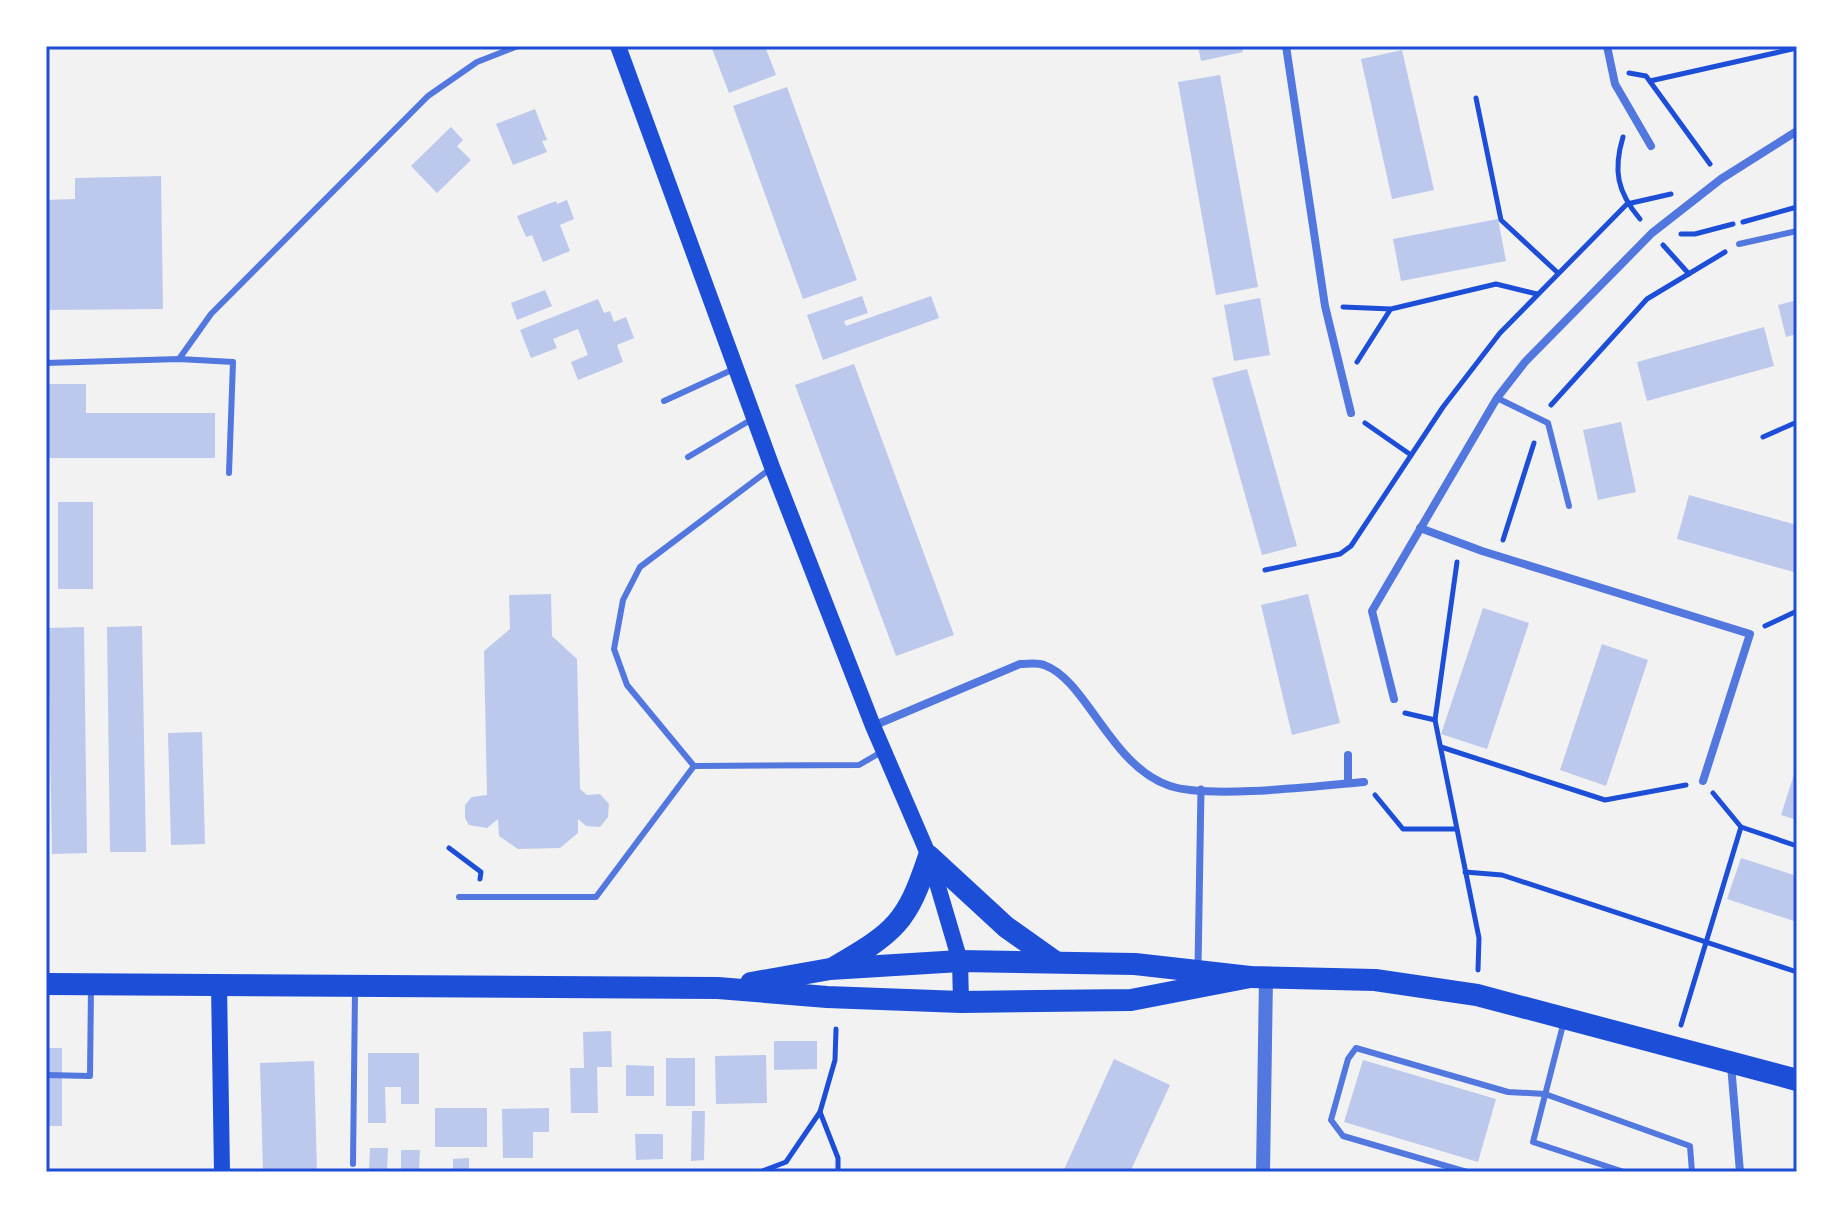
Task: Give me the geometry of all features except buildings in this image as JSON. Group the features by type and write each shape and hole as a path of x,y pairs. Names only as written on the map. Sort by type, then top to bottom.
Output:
{"highway":[{"path":"830,969 897,927 915,899 929,856 1006,927 1054,961"},
{"path":"718,988 830,969 960,961 1054,961 1258,977 1375,980 1477,995 1797,1080"},
{"path":"46,984 718,988 827,997 961,1002 1131,1000 1258,977"}],"main road":[{"path":"618,46 772,467 883,751 929,856 960,961 961,1002"},
{"path":"219,984 222,1172"}],"street":[{"path":"1286,46 1325,306 1351,413"},
{"path":"1607,46 1615,84 1651,146"},
{"path":"1394,699 1372,611 1497,398 1525,362 1652,233 1718,181 1797,131"},
{"path":"1420,528 1498,556 1750,634 1703,781"},
{"path":"873,726 1020,664 1042,664 1061,674 1115,745 1139,769 1170,786 1201,789 1364,782"},
{"path":"1348,755 1348,783"},
{"path":"1198,970 1201,789"},
{"path":"1258,977 1263,1172"},
{"path":"1731,1063 1740,1172"}],"lane":[{"path":"179,359 211,314 428,96 477,62 518,46"},
{"path":"1739,244 1797,231"},
{"path":"46,363 179,359 233,362 229,473"},
{"path":"664,401 735,369"},
{"path":"1497,398 1548,423 1569,506"},
{"path":"688,457 754,418"},
{"path":"694,766 627,685 614,649 623,600 640,567 772,467"},
{"path":"694,766 859,765 883,751"},
{"path":"459,897 596,897 694,766"},
{"path":"46,1075 90,1076 91,984"},
{"path":"353,1164 355,985"},
{"path":"1565,1018 1533,1142 1624,1172"},
{"path":"1467,1172 1343,1136 1331,1120 1348,1059 1356,1048 1508,1092 1545,1094 1690,1146 1692,1172"}],"path":[{"path":"1650,81 1797,48"},
{"path":"1265,570 1340,554 1351,546 1411,455 1500,333 1627,204 1718,181 1646,76 1612,71"},
{"path":"1476,98 1501,220 1558,273"},
{"path":"1627,204 1615,163 1631,112"},
{"path":"1652,233 1695,234 1797,207"},
{"path":"1652,233 1689,274"},
{"path":"1498,556 1541,420 1647,299 1739,244"},
{"path":"1325,306 1391,309 1496,284 1538,294"},
{"path":"1344,383 1391,309"},
{"path":"1351,413 1411,455"},
{"path":"1763,437 1797,422"},
{"path":"1460,543 1435,720 1479,938 1477,995"},
{"path":"1750,634 1797,611"},
{"path":"1394,699 1398,712 1435,720"},
{"path":"1441,747 1605,800 1703,781 1741,827 1797,846"},
{"path":"1364,782 1403,829 1456,829"},
{"path":"1674,1048 1741,827"},
{"path":"449,848 481,872"},
{"path":"1465,872 1502,875 1797,972"},
{"path":"760,1172 786,1162 820,1112 835,1060 836,1029"},
{"path":"820,1112 838,1158 838,1172"}]}
